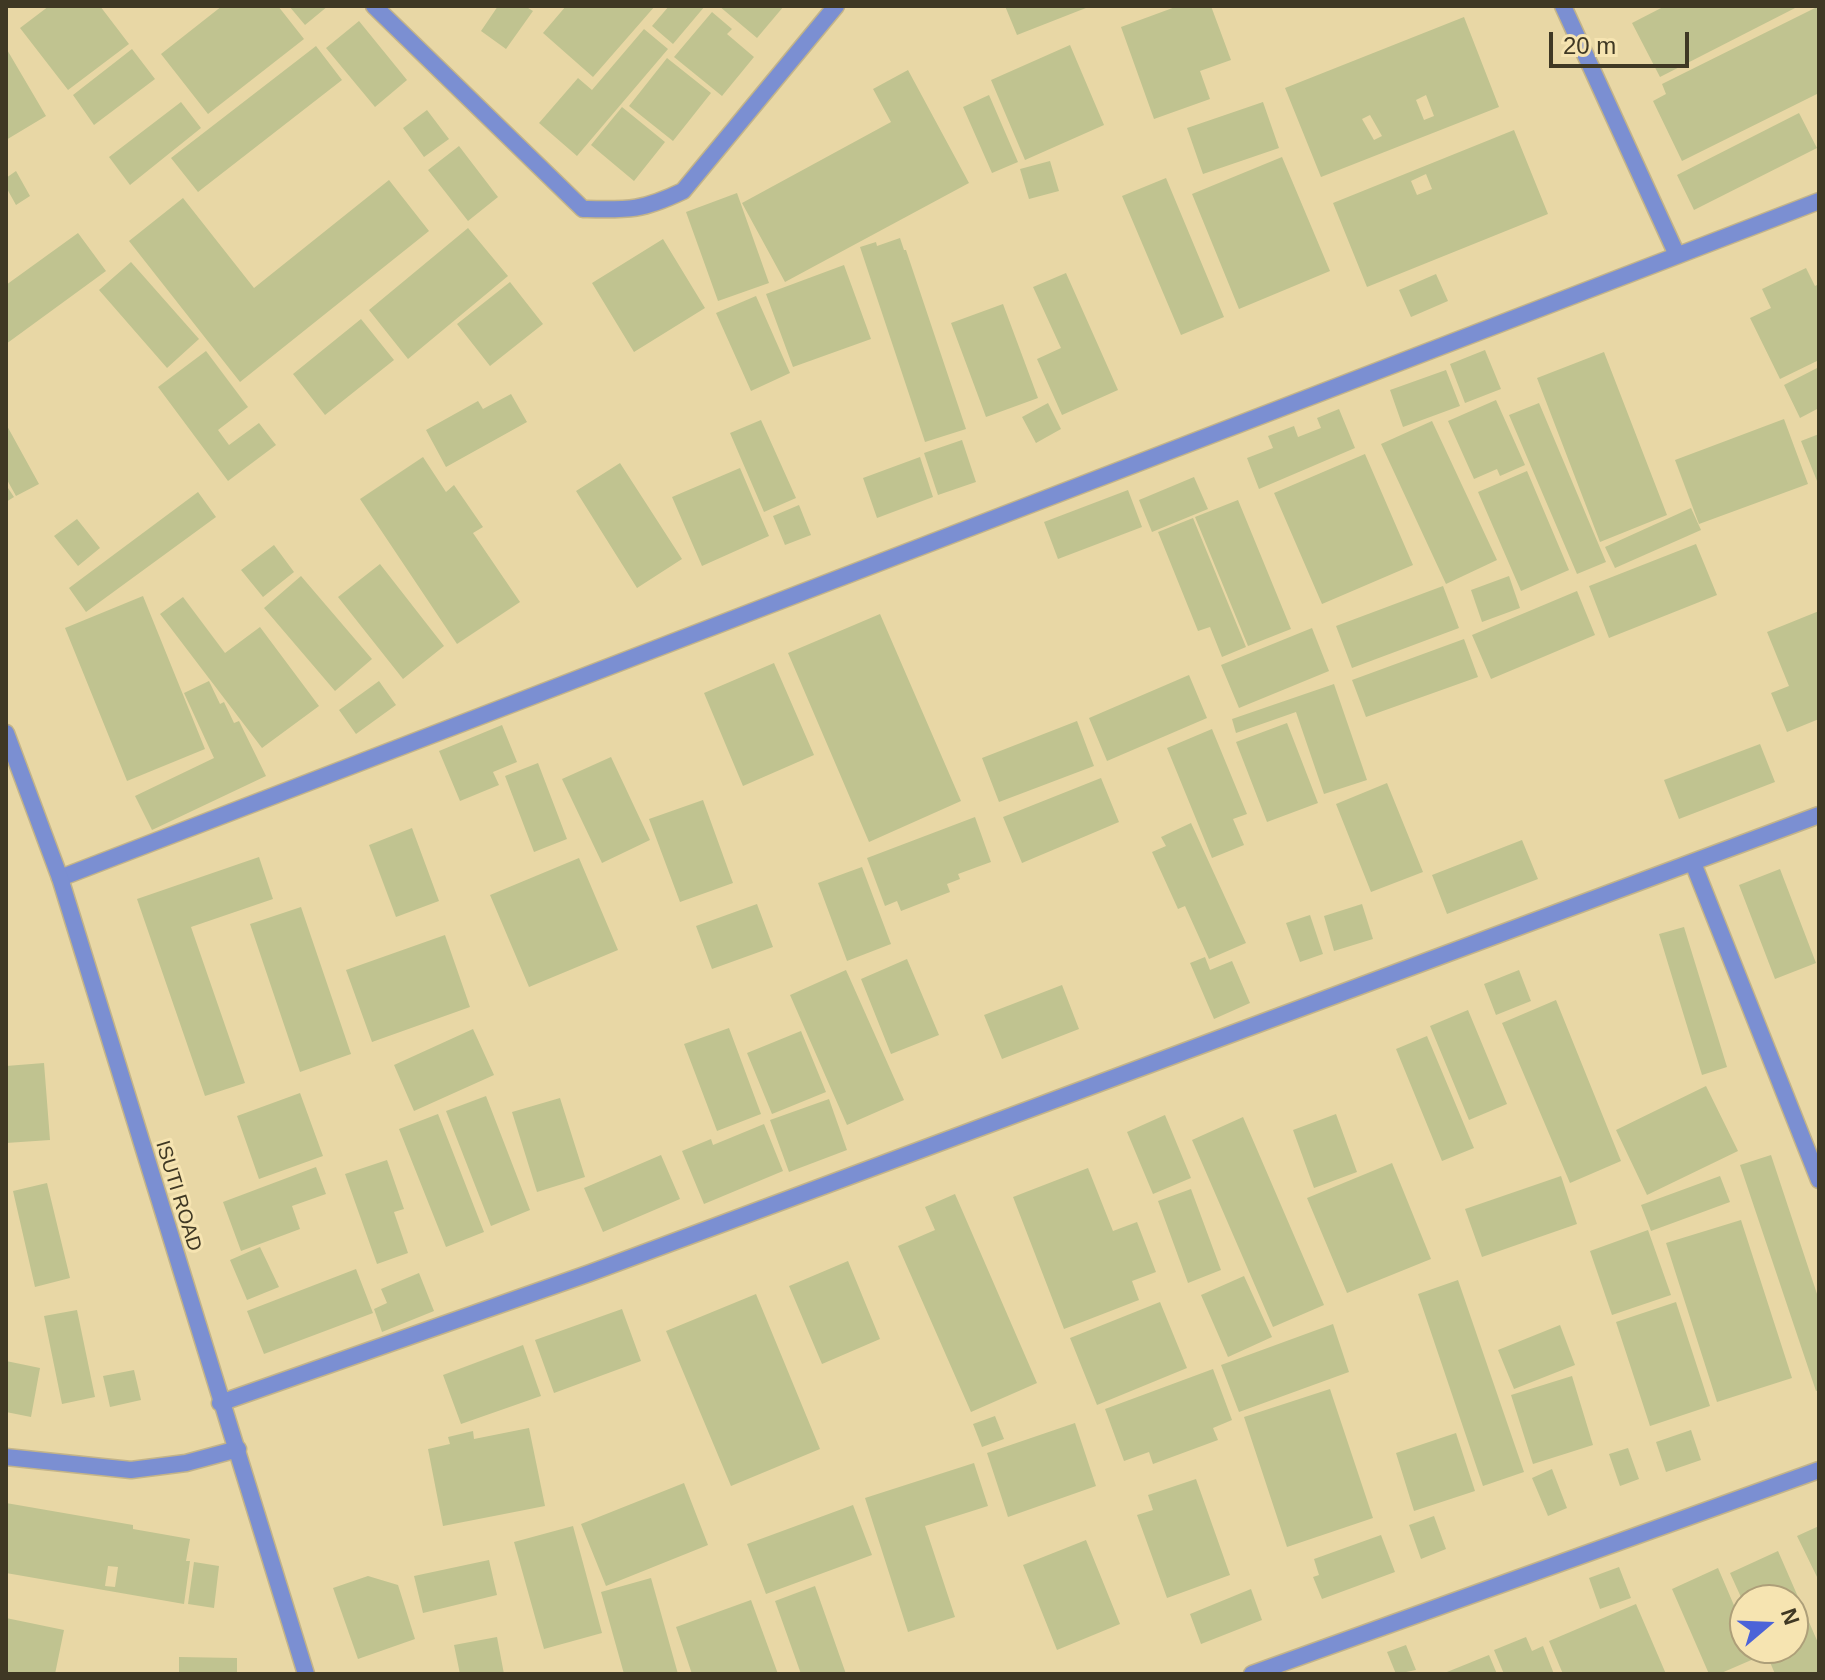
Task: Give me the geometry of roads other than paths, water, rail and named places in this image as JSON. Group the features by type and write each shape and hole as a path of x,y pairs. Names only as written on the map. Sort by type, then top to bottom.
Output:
{"street":[{"path":"374,6 583,209 627,210 651,207 683,191 836,6"},
{"path":"1563,6 1677,255"},
{"path":"60,878 1819,201"},
{"name":"ISUTI ROAD","path":"6,733 60,878 306,1674"},
{"path":"220,1403 605,1268 1819,815"},
{"path":"1693,863 1819,1180"},
{"path":"6,1457 131,1470 186,1463 238,1449"},
{"path":"1252,1674 1819,1470"}]}
